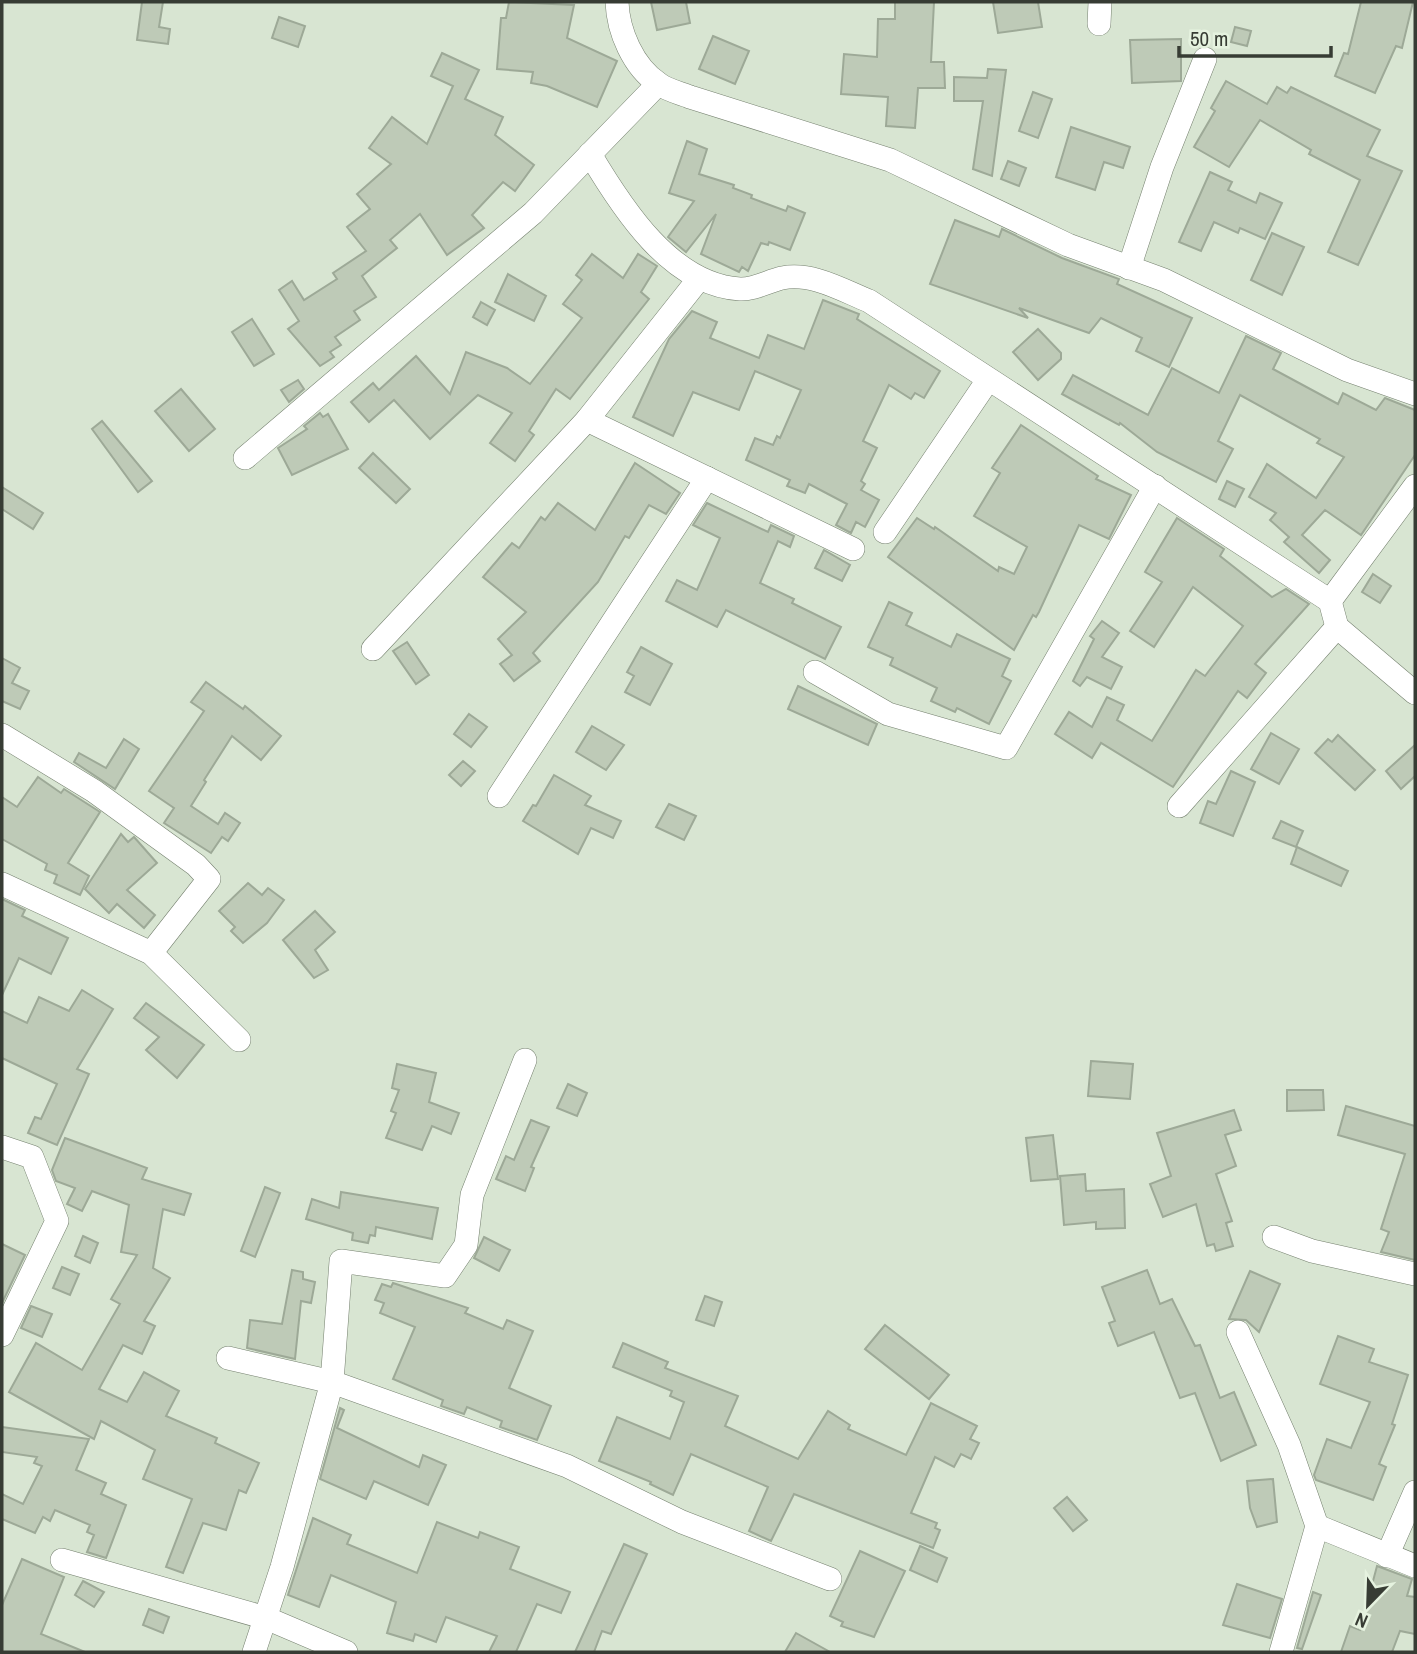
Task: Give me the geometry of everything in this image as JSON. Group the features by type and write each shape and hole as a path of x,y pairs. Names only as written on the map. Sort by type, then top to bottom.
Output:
{"street":[{"path":"617,2 617,16 634,58 658,84 690,97 890,160 1069,245 1223,308 1347,370 1415,394"},
{"path":"1129,268 1162,167 1205,59"},
{"path":"245,458 533,213 658,84"},
{"path":"590,154 626,213 698,280 742,290 785,278 810,278 869,301 1331,601 1337,627 1415,693"},
{"path":"373,649 587,420 698,280"},
{"path":"885,532 988,380"},
{"path":"587,420 853,549"},
{"path":"499,796 707,478"},
{"path":"815,672 888,714 1006,748 1155,486"},
{"path":"1331,601 1415,486"},
{"path":"1179,806 1337,627"},
{"path":"2,735 94,791 196,864 209,879 151,953"},
{"path":"2,884 151,953 239,1040"},
{"path":"254,1652 332,1382 341,1261 445,1276 466,1245 472,1195 526,1060"},
{"path":"2,1147 32,1157 57,1221 2,1335"},
{"path":"1274,1237 1312,1251 1415,1274"},
{"path":"1238,1332 1289,1445 1317,1526 1281,1652"},
{"path":"228,1358 332,1382 567,1466 682,1522 830,1579"},
{"path":"1387,1556 1415,1492"},
{"path":"1317,1526 1415,1566"},
{"path":"62,1560 266,1618 346,1652"}],"building":[{"path":"142,2 163,2 159,27 170,29 168,44 137,40"},
{"path":"509,2 574,5 567,38 617,61 597,107 547,86 531,83 533,72 497,69 501,18 506,18"},
{"path":"651,2 686,2 690,23 657,30"},
{"path":"895,2 934,2 931,62 944,62 945,88 918,88 915,128 886,126 888,97 841,94 844,54 877,57 878,19 895,19"},
{"path":"993,2 1038,2 1042,27 998,33"},
{"path":"1361,2 1413,2 1402,48 1396,46 1375,93 1335,76 1344,53 1348,54"},
{"path":"279,17 305,26 298,47 272,38"},
{"path":"1235,27 1251,31 1247,46 1231,42"},
{"path":"713,36 749,51 735,84 699,69"},
{"path":"1181,39 1181,81 1132,83 1130,40"},
{"path":"442,53 479,70 465,99 503,117 495,135 534,165 515,191 503,182 472,215 484,228 447,255 420,214 390,240 397,248 362,276 376,297 354,311 360,320 335,337 341,345 330,352 334,357 320,366 288,329 299,321 279,290 292,281 304,300 337,279 333,273 366,251 347,227 370,209 357,194 391,164 369,148 392,117 427,144 453,86 431,76"},
{"path":"988,69 1006,70 992,176 973,169 983,101 954,101 954,77 987,78"},
{"path":"1226,81 1267,104 1277,87 1287,93 1291,87 1380,130 1367,156 1402,171 1358,265 1328,252 1360,180 1309,154 1311,150 1260,120 1229,167 1194,147 1215,111 1211,108"},
{"path":"1033,92 1052,99 1038,138 1019,131"},
{"path":"1071,127 1130,147 1123,168 1104,162 1095,190 1056,177"},
{"path":"687,141 707,149 699,174 734,185 733,188 752,195 751,198 786,211 788,206 805,213 790,250 769,242 768,245 761,243 748,271 742,267 739,272 701,254 716,214 686,252 668,237 694,201 669,193"},
{"path":"1008,161 1026,168 1019,186 1001,179"},
{"path":"1210,172 1232,182 1228,190 1256,203 1260,193 1282,203 1265,239 1240,228 1238,233 1214,222 1201,251 1179,242"},
{"path":"955,220 999,237 1002,229 1062,258 1119,279 1117,284 1192,318 1169,367 1136,351 1142,338 1101,318 1089,333 1019,308 1028,318 930,284"},
{"path":"1272,233 1304,247 1282,295 1251,280"},
{"path":"592,254 623,278 638,254 657,266 641,292 649,299 570,399 556,389 529,431 534,435 515,461 490,443 512,413 478,395 430,439 394,400 369,422 351,402 373,383 379,390 416,356 450,394 466,352 507,368 530,384 582,318 563,304 582,280 576,275"},
{"path":"508,274 546,296 534,321 495,302"},
{"path":"823,300 859,314 857,319 940,371 924,398 915,393 911,399 889,385 863,441 877,448 861,481 865,484 861,490 879,500 865,527 856,522 851,533 836,525 847,504 809,484 805,493 787,486 790,480 746,460 755,438 773,445 777,436 780,438 801,390 755,371 739,410 693,392 673,436 633,417 669,339 692,311 717,322 710,338 759,358 768,335 804,349"},
{"path":"481,302 495,310 487,325 473,317"},
{"path":"252,319 274,354 254,366 232,332"},
{"path":"1038,329 1061,353 1061,359 1038,380 1013,352"},
{"path":"1246,336 1281,353 1273,369 1338,404 1343,393 1376,410 1385,398 1415,410 1415,455 1361,535 1325,510 1302,535 1330,560 1319,573 1284,542 1289,537 1270,520 1276,513 1249,497 1267,464 1316,498 1344,457 1317,443 1320,439 1240,395 1218,441 1233,449 1216,482 1157,452 1120,423 1119,425 1062,394 1073,375 1148,415 1172,368 1219,393"},
{"path":"298,380 304,389 289,402 281,390"},
{"path":"181,389 215,429 189,451 155,411"},
{"path":"320,413 323,417 328,414 348,449 292,475 278,448 307,429 304,426"},
{"path":"102,421 152,481 138,492 92,429"},
{"path":"1021,425 1098,476 1096,479 1131,495 1109,539 1079,525 1039,612 1036,617 1033,615 1014,650 888,557 917,518 934,529 935,527 998,571 999,567 1014,574 1027,547 974,516 1000,473 992,468"},
{"path":"373,453 410,489 396,503 359,468"},
{"path":"635,463 680,493 666,514 649,505 629,538 625,536 598,582 533,653 540,661 514,681 500,664 512,655 498,639 526,612 483,577 512,543 519,548 541,517 545,520 558,503 595,530"},
{"path":"1227,481 1244,489 1235,507 1219,499"},
{"path":"2,487 43,513 33,529 2,509"},
{"path":"707,503 768,532 771,525 794,536 790,547 778,541 760,583 794,599 792,603 841,627 825,659 726,610 717,627 666,601 677,580 697,590 720,538 693,525"},
{"path":"1177,518 1224,549 1220,556 1272,597 1286,589 1309,604 1255,664 1266,673 1247,698 1238,691 1173,787 1101,743 1092,758 1055,734 1069,712 1092,727 1107,697 1124,705 1117,720 1152,741 1196,670 1205,676 1243,626 1193,587 1154,647 1130,631 1162,582 1145,572"},
{"path":"824,550 850,565 842,581 815,568"},
{"path":"1373,574 1391,586 1380,603 1362,592"},
{"path":"889,602 912,613 906,625 951,647 957,634 1010,659 1002,676 1011,681 989,724 957,708 955,712 931,701 937,688 890,665 893,658 868,647"},
{"path":"1102,621 1119,633 1102,657 1122,667 1111,689 1087,677 1080,686 1073,681 1094,639 1090,636"},
{"path":"407,642 429,675 416,684 393,651"},
{"path":"641,647 672,664 650,705 625,692 634,676 627,672"},
{"path":"2,658 20,668 12,683 29,691 20,709 2,701"},
{"path":"206,682 243,709 245,706 281,736 261,760 232,736 204,780 206,782 191,806 218,824 225,813 240,823 228,841 222,837 211,853 164,823 174,808 149,791 204,711 191,702"},
{"path":"798,686 877,724 868,745 788,709"},
{"path":"469,714 487,727 471,747 454,734"},
{"path":"592,726 624,745 606,770 576,752"},
{"path":"1271,733 1299,749 1279,784 1251,769"},
{"path":"1338,735 1375,770 1355,790 1315,753 1328,739 1332,742"},
{"path":"124,739 139,749 115,789 74,762 79,753 106,768"},
{"path":"1415,745 1415,776 1401,789 1386,771"},
{"path":"463,761 475,771 461,786 449,775"},
{"path":"1231,771 1255,782 1233,836 1200,823 1208,801 1216,804"},
{"path":"554,775 591,796 585,805 621,821 613,838 591,828 578,854 523,821 533,805 536,806"},
{"path":"38,777 61,793 64,789 100,812 68,863 89,876 80,895 54,883 57,875 45,870 47,864 2,839 2,797 17,807"},
{"path":"669,804 696,816 684,840 656,827"},
{"path":"1281,821 1303,831 1296,847 1273,838"},
{"path":"121,834 128,842 134,837 157,863 127,890 155,915 144,928 117,904 109,913 85,889"},
{"path":"1297,847 1348,871 1341,886 1291,864"},
{"path":"248,883 262,895 268,888 284,900 267,923 243,943 231,931 235,927 219,911"},
{"path":"2,899 25,910 22,916 68,938 51,974 19,958 2,995"},
{"path":"315,911 335,932 315,950 328,970 314,978 283,940"},
{"path":"82,990 113,1009 77,1069 89,1074 57,1145 28,1133 35,1117 41,1119 57,1084 2,1058 2,1011 27,1023 39,997 69,1011"},
{"path":"146,1003 204,1045 177,1078 146,1050 159,1037 134,1018"},
{"path":"1091,1061 1133,1064 1130,1099 1088,1096"},
{"path":"397,1064 436,1073 429,1102 459,1113 451,1134 432,1126 422,1150 386,1138 396,1113 391,1111 399,1090 392,1088"},
{"path":"568,1084 587,1093 577,1116 557,1108"},
{"path":"1287,1090 1323,1090 1324,1110 1287,1111"},
{"path":"1346,1106 1415,1126 1415,1260 1381,1252 1389,1232 1381,1229 1405,1154 1338,1135"},
{"path":"1234,1110 1241,1130 1225,1135 1236,1166 1216,1174 1232,1221 1226,1223 1233,1246 1216,1251 1214,1244 1207,1246 1196,1204 1163,1217 1150,1184 1171,1176 1157,1133"},
{"path":"531,1120 549,1127 531,1167 534,1168 525,1191 496,1179 506,1156 514,1160"},
{"path":"1053,1135 1058,1179 1031,1181 1026,1138"},
{"path":"65,1138 147,1168 142,1179 191,1194 184,1215 163,1209 153,1268 170,1278 144,1321 155,1326 142,1354 123,1345 99,1389 127,1402 144,1372 179,1391 166,1416 217,1438 215,1443 259,1463 246,1493 239,1490 226,1530 203,1523 183,1573 166,1567 192,1499 143,1479 155,1450 101,1421 94,1439 9,1392 36,1343 82,1370 120,1304 111,1299 137,1255 121,1252 129,1205 92,1191 82,1211 67,1204 75,1188 56,1181 52,1170"},
{"path":"1085,1174 1086,1191 1124,1189 1125,1228 1096,1229 1096,1222 1064,1225 1060,1176"},
{"path":"265,1187 280,1193 255,1257 241,1251"},
{"path":"341,1192 438,1208 432,1239 376,1227 375,1236 370,1235 368,1243 352,1240 353,1233 306,1219 312,1199 339,1208"},
{"path":"83,1236 98,1243 90,1263 75,1256"},
{"path":"484,1237 510,1250 499,1271 474,1258"},
{"path":"2,1244 25,1255 2,1303"},
{"path":"62,1267 79,1274 70,1295 53,1288"},
{"path":"292,1270 303,1272 303,1279 315,1282 311,1303 301,1301 295,1359 247,1348 250,1320 282,1324"},
{"path":"1147,1270 1160,1304 1172,1299 1195,1346 1200,1345 1220,1398 1234,1392 1256,1445 1221,1461 1195,1393 1180,1398 1154,1332 1118,1346 1109,1323 1115,1321 1102,1287"},
{"path":"1250,1271 1280,1284 1259,1332 1246,1320 1229,1319"},
{"path":"393,1283 468,1308 465,1313 503,1329 507,1320 533,1331 509,1388 551,1406 537,1440 500,1427 502,1421 467,1407 464,1414 441,1406 443,1400 393,1379 415,1327 380,1313 384,1303 375,1300 382,1284 391,1287"},
{"path":"705,1296 722,1302 714,1326 696,1320"},
{"path":"31,1306 52,1314 42,1337 21,1328"},
{"path":"885,1325 949,1375 929,1399 865,1349"},
{"path":"1338,1336 1374,1349 1369,1362 1408,1375 1392,1424 1395,1425 1379,1464 1386,1467 1373,1500 1316,1480 1314,1475 1327,1439 1351,1448 1370,1402 1320,1384"},
{"path":"623,1343 668,1362 665,1368 738,1396 725,1426 798,1459 828,1411 850,1425 848,1429 906,1455 931,1403 977,1426 970,1439 979,1443 971,1459 961,1454 954,1467 935,1457 911,1513 937,1523 935,1528 940,1530 933,1548 794,1494 771,1541 749,1531 768,1487 691,1454 673,1495 650,1484 651,1482 599,1461 617,1417 670,1439 684,1402 670,1396 672,1391 613,1367"},
{"path":"340,1408 344,1410 337,1428 419,1467 423,1455 446,1465 428,1505 374,1481 366,1499 320,1479"},
{"path":"2,1427 89,1439 76,1470 106,1483 101,1494 126,1505 106,1558 87,1552 94,1535 87,1532 90,1525 55,1510 50,1521 43,1517 35,1533 2,1519 2,1494 23,1504 42,1466 34,1463 37,1457 2,1452"},
{"path":"1273,1479 1277,1522 1257,1527 1250,1508 1247,1481"},
{"path":"1067,1497 1087,1520 1073,1531 1054,1508"},
{"path":"313,1518 351,1535 347,1544 417,1573 437,1522 478,1538 480,1532 519,1547 510,1569 570,1592 561,1613 537,1604 516,1652 489,1652 497,1636 446,1617 436,1642 415,1634 413,1641 387,1633 396,1602 331,1575 319,1607 288,1595"},
{"path":"624,1544 647,1554 611,1634 602,1631 594,1652 575,1652"},
{"path":"920,1546 947,1558 937,1582 910,1570"},
{"path":"860,1551 905,1571 874,1637 841,1626 843,1622 830,1616"},
{"path":"22,1559 64,1577 41,1634 85,1652 2,1652 2,1605"},
{"path":"1377,1566 1412,1579 1407,1596 1415,1597 1415,1634 1400,1631 1392,1652 1341,1652 1350,1626 1360,1630"},
{"path":"83,1581 104,1592 94,1607 75,1595"},
{"path":"1237,1584 1282,1599 1270,1638 1223,1625"},
{"path":"1313,1592 1321,1595 1302,1649 1297,1648"},
{"path":"149,1609 169,1617 163,1633 143,1625"},
{"path":"796,1633 830,1652 785,1652"}]}
